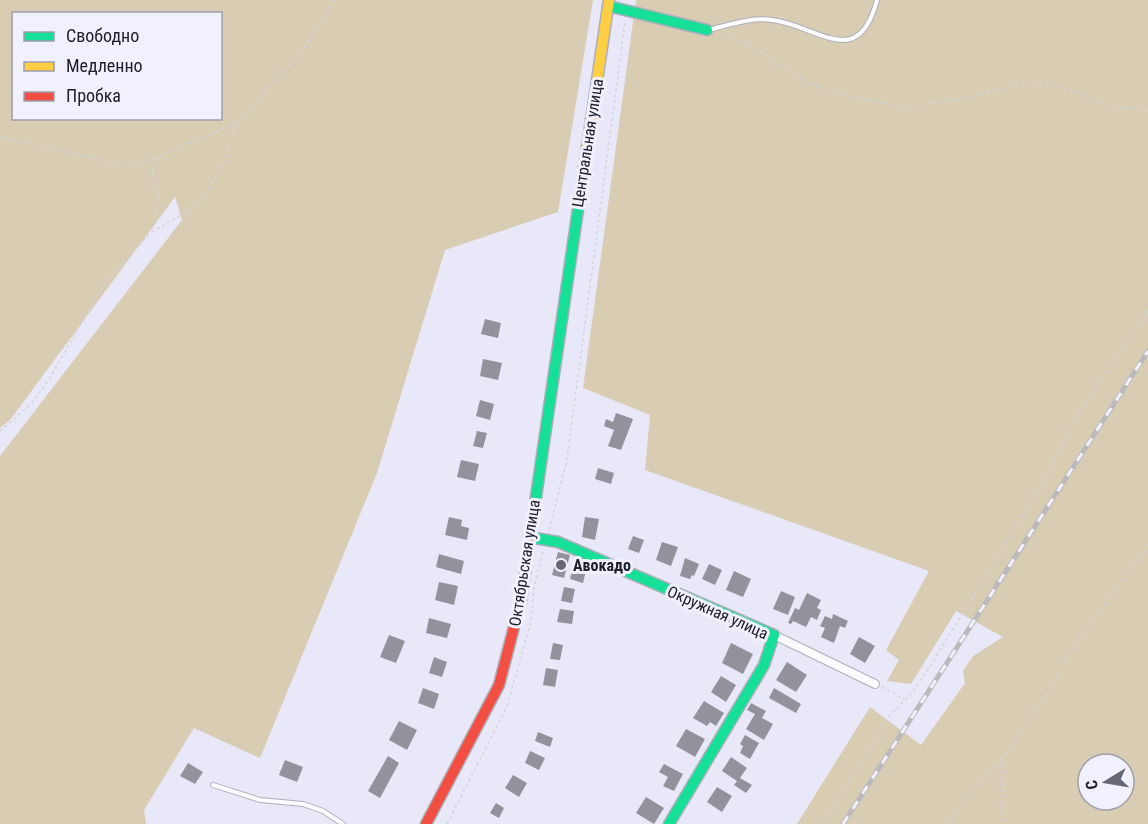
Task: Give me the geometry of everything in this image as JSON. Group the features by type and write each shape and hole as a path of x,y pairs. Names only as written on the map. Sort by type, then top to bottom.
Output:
{"main road":[{"path":"608,3 707,30"},
{"name":"Центральная улица","path":"566,285 608,3"},
{"name":"Октябрьская улица","path":"426,824 499,685 521,600 566,285"},
{"name":"Окружная улица","path":"529,537 558,542 774,635 764,665 669,824"}],"street":[{"path":"774,635 875,684"}],"lane":[{"path":"707,30 766,19 787,23 828,38 847,41 865,30 877,0"},
{"path":"213,785 260,800 303,804 323,811 343,824"}],"path":[{"path":"0,137 128,166 155,159 236,123 298,57 336,0"},
{"path":"546,539 556,512 567,459 627,10"},
{"path":"707,30 748,44 807,82 826,91 899,107 958,100 1012,86 1050,86 1072,90 1109,106 1148,111"},
{"path":"0,431 31,404 104,284 150,233 188,211 207,191 225,160 236,123"},
{"path":"150,233 158,202 158,190 151,175 155,159"},
{"path":"822,824 890,716 906,699 934,660 1040,488 1077,416 1148,312"},
{"path":"947,824 1003,757 1056,678 1068,655 1148,544"},
{"path":"875,684 906,699"},
{"path":"1003,757 1002,812 1005,824"}],"shaded area":[{"path":"0,0 593,0 558,212 445,250 377,473 260,758 194,728 144,810 146,824 0,824 0,456 182,220 175,197 10,420 0,428"},
{"path":"636,0 1148,0 1148,824 797,824 870,707 921,745 965,683 963,671 973,656 1003,637 956,611 911,684 887,681 899,660 886,650 929,571 645,470 650,415 583,388"}],"building":[{"path":"485,319 501,323 498,338 481,334"},
{"path":"483,359 502,363 498,380 480,376"},
{"path":"480,400 494,404 490,420 476,416"},
{"path":"616,413 633,419 621,450 608,446 614,430 604,426 606,419 613,422"},
{"path":"477,431 487,433 483,448 473,446"},
{"path":"461,460 479,464 475,481 457,477"},
{"path":"598,468 614,473 611,484 595,479"},
{"path":"449,517 462,520 461,526 469,528 467,540 445,535"},
{"path":"585,517 599,519 595,540 582,537"},
{"path":"633,536 644,540 639,553 628,549"},
{"path":"662,542 678,547 671,566 656,560"},
{"name":"Авокадо","path":"558,552 570,555 564,578 552,575"},
{"path":"439,554 464,561 461,574 436,567"},
{"path":"685,558 699,564 694,576 692,575 690,579 680,576"},
{"path":"574,563 587,566 583,583 570,579"},
{"path":"709,564 722,570 715,585 702,579"},
{"path":"734,571 751,579 743,597 726,590"},
{"path":"439,582 458,586 454,605 435,600"},
{"path":"564,587 575,589 572,603 561,601"},
{"path":"781,591 795,597 788,615 773,609"},
{"path":"807,593 821,600 817,608 821,610 817,620 811,617 806,627 793,621 791,624 788,623 795,608 799,610"},
{"path":"560,609 574,611 572,624 557,622"},
{"path":"833,614 848,621 845,628 840,626 834,643 821,637 825,628 820,626 825,616 832,619"},
{"path":"429,618 451,624 447,638 426,633"},
{"path":"389,635 405,641 396,663 380,657"},
{"path":"859,637 875,646 865,663 850,654"},
{"path":"553,643 563,645 560,660 550,659"},
{"path":"731,643 753,654 743,674 722,663"},
{"path":"434,657 447,662 442,677 429,673"},
{"path":"787,662 807,675 796,692 776,680"},
{"path":"546,668 558,670 555,687 543,685"},
{"path":"721,676 736,685 726,702 711,692"},
{"path":"423,688 439,694 434,709 418,703"},
{"path":"774,688 801,704 796,713 769,698"},
{"path":"704,701 724,713 716,726 710,722 707,726 693,718"},
{"path":"751,703 766,711 762,718 773,724 764,740 746,729 755,714 747,710"},
{"path":"399,721 417,730 407,750 389,740"},
{"path":"686,729 705,739 695,757 676,746"},
{"path":"538,732 553,738 550,747 535,741"},
{"path":"745,735 759,743 750,759 740,753 743,746 740,744"},
{"path":"530,751 545,758 539,770 525,763"},
{"path":"388,756 399,763 380,798 368,791"},
{"path":"731,757 747,768 740,778 752,785 746,793 734,785 737,781 722,771"},
{"path":"285,760 303,767 297,782 279,775"},
{"path":"188,763 203,772 195,784 180,776"},
{"path":"664,764 683,774 674,791 663,786 668,777 659,772"},
{"path":"513,775 527,783 519,797 505,788"},
{"path":"717,787 732,796 722,812 707,802"},
{"path":"646,797 664,808 654,824 636,813"},
{"path":"496,803 504,808 499,818 490,813"}],"railway":[{"path":"843,824 1148,351"}],"traffic: fast":[{"path":"608,6 707,30"},
{"path":"530,538 587,148"},
{"path":"529,537 558,542 774,635 764,665 669,824"}],"traffic: slow":[{"path":"587,148 609,0"}],"traffic: jam":[{"path":"426,824 499,685 521,600 530,538"}],"place":[{"name":"Авокадо","path":"561,565"}]}
